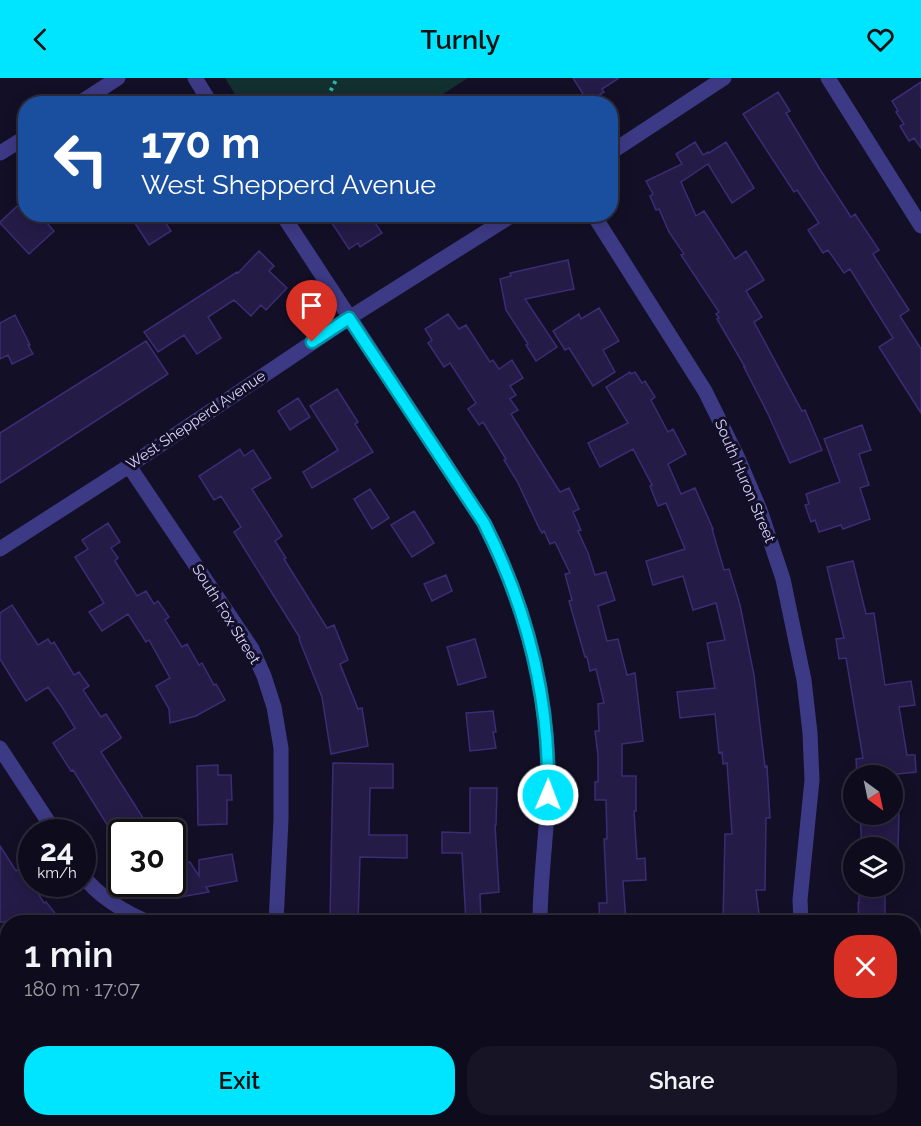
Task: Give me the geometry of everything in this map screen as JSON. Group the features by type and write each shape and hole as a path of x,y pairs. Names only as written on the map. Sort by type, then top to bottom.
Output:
{"street":[{"path":"90,96 118,78"},
{"path":"195,78 206,96"},
{"path":"618,148 724,78"},
{"path":"828,78 921,226"},
{"path":"0,153 18,142"},
{"path":"287,222 484,523 515,594 537,672 543,706 548,763 548,812 540,915"},
{"name":"West Shepperd Avenue","path":"0,549 129,466 349,318 501,222"},
{"name":"South Huron Street","path":"598,222 705,391 760,510 783,579 804,680 810,733 812,780 800,900 801,915"},
{"name":"South Fox Street","path":"129,466 252,649 268,686 281,748 281,820 276,915"},
{"path":"0,748 46,819"},
{"path":"96,889 113,904 132,915"}],"path":[{"path":"328,96 337,78"}],"green space":[{"path":"225,78 468,78 440,96 236,96"}],"building":[{"path":"573,78 619,78 602,89 604,92 598,96 584,96"},
{"path":"921,82 921,148 914,138 909,141 900,126 904,124 892,101"},
{"path":"778,92 790,111 786,113 821,171 851,217 855,214 879,250 873,254 909,310 900,316 921,349 921,413 879,347 893,338 850,269 844,273 828,250 823,253 808,230 819,223 797,190 794,192 743,114"},
{"path":"695,142 703,155 726,142 754,188 732,203 708,164 681,182 696,216 704,211 735,259 746,251 764,280 746,291 762,317 754,322 802,411 805,410 822,450 790,463 745,367 717,319 719,318 716,314 719,312 681,255 684,254 669,232 659,209 656,210 650,196 653,194 646,181 682,164 676,154"},
{"path":"18,205 18,222 46,222 54,231 29,254 0,222"},
{"path":"134,222 165,222 171,231 149,245"},
{"path":"331,222 374,222 382,233 360,247 358,243 349,249"},
{"path":"259,251 274,266 269,271 287,288 266,310 261,305 251,316 234,300 208,317 221,338 197,354 184,335 158,352 144,332 238,273"},
{"path":"568,260 574,289 525,299 557,347 536,361 506,310 500,279 511,276 510,273"},
{"path":"599,308 619,341 603,350 615,372 593,386 569,348 565,350 553,331 579,314 581,319"},
{"path":"448,314 459,329 466,325 490,362 493,360 499,369 512,360 523,378 510,386 516,395 510,399 518,410 511,414 560,492 569,488 579,509 573,512 581,530 578,531 595,575 606,572 615,600 598,606 607,641 618,639 627,675 635,673 643,741 622,744 622,776 636,776 636,811 634,811 637,859 645,858 646,880 623,881 625,915 600,915 599,903 607,903 604,839 607,839 606,800 595,800 598,755 595,731 599,731 598,704 604,703 596,669 590,671 569,601 572,600 565,574 570,573 555,542 550,544 544,531 542,533 540,530 517,481 504,460 506,459 483,422 479,425 468,409 476,403 450,363 444,367 428,343 432,340 425,329"},
{"path":"15,315 33,354 12,364 8,355 0,359 0,323"},
{"path":"146,341 168,374 0,483 0,433"},
{"path":"630,372 631,374 635,372 642,383 645,381 655,397 651,400 668,432 673,429 686,454 668,464 681,494 695,488 713,529 724,570 729,569 740,605 754,675 765,767 767,766 770,818 766,818 765,890 756,890 759,915 723,915 725,834 732,834 727,763 723,764 722,752 719,753 715,714 680,718 677,692 715,688 707,643 725,640 716,603 693,610 683,576 653,585 646,561 685,549 666,503 658,506 650,486 652,485 633,449 600,467 588,443 628,423 606,387"},
{"path":"337,389 358,422 355,424 373,452 312,488 303,472 338,450 310,406"},
{"path":"298,398 310,417 290,430 278,411"},
{"path":"862,425 871,450 859,454 869,485 860,488 870,519 843,529 841,525 819,532 815,520 811,522 805,505 809,504 806,494 840,482 824,439"},
{"path":"240,449 244,456 253,450 271,478 252,489 282,536 275,541 286,558 284,559 327,628 334,625 348,660 340,664 358,709 362,708 368,746 331,754 322,697 300,638 234,532 241,527 221,496 214,500 199,476"},
{"path":"370,489 389,518 372,529 354,499"},
{"path":"414,511 434,543 412,557 391,525"},
{"path":"108,523 120,542 111,548 118,558 115,561 137,596 146,591 154,604 158,601 169,617 165,620 182,647 187,644 199,665 202,663 225,700 196,716 170,723 169,709 156,686 170,678 149,640 146,642 128,614 102,631 89,612 104,603 75,557 88,549 82,540"},
{"path":"853,561 866,614 874,613 885,685 911,681 915,705 899,707 907,755 915,755 916,772 903,773 903,765 856,765 856,759 863,758 846,658 839,659 836,639 844,638 827,567"},
{"path":"446,575 452,591 432,601 424,584"},
{"path":"12,605 38,645 48,639 51,644 54,642 74,675 79,672 89,686 83,690 101,717 106,714 121,737 101,752 144,819 108,819 108,826 53,743 75,728 62,707 48,687 26,701 0,659 0,613"},
{"path":"475,639 486,677 458,685 447,647"},
{"path":"493,711 496,748 470,751 466,713"},
{"path":"333,763 393,764 393,788 370,788 369,835 407,835 407,858 360,857 358,915 330,915"},
{"path":"218,765 218,775 231,775 232,800 227,800 227,824 198,825 197,766"},
{"path":"470,788 497,788 495,825 499,892 480,894 481,915 466,915 462,853 442,853 442,832 470,833"},
{"path":"861,825 899,825 898,837 861,837"},
{"path":"0,846 16,871 18,869 18,897 40,897 56,915 0,915"},
{"path":"232,854 237,881 206,887 209,892 186,896 186,863 190,862 199,876 199,860"},
{"path":"859,897 885,897 885,915 859,915"}],"route":[{"path":"312,342 349,318 484,523 515,594 532,649 543,706 548,795"}]}
